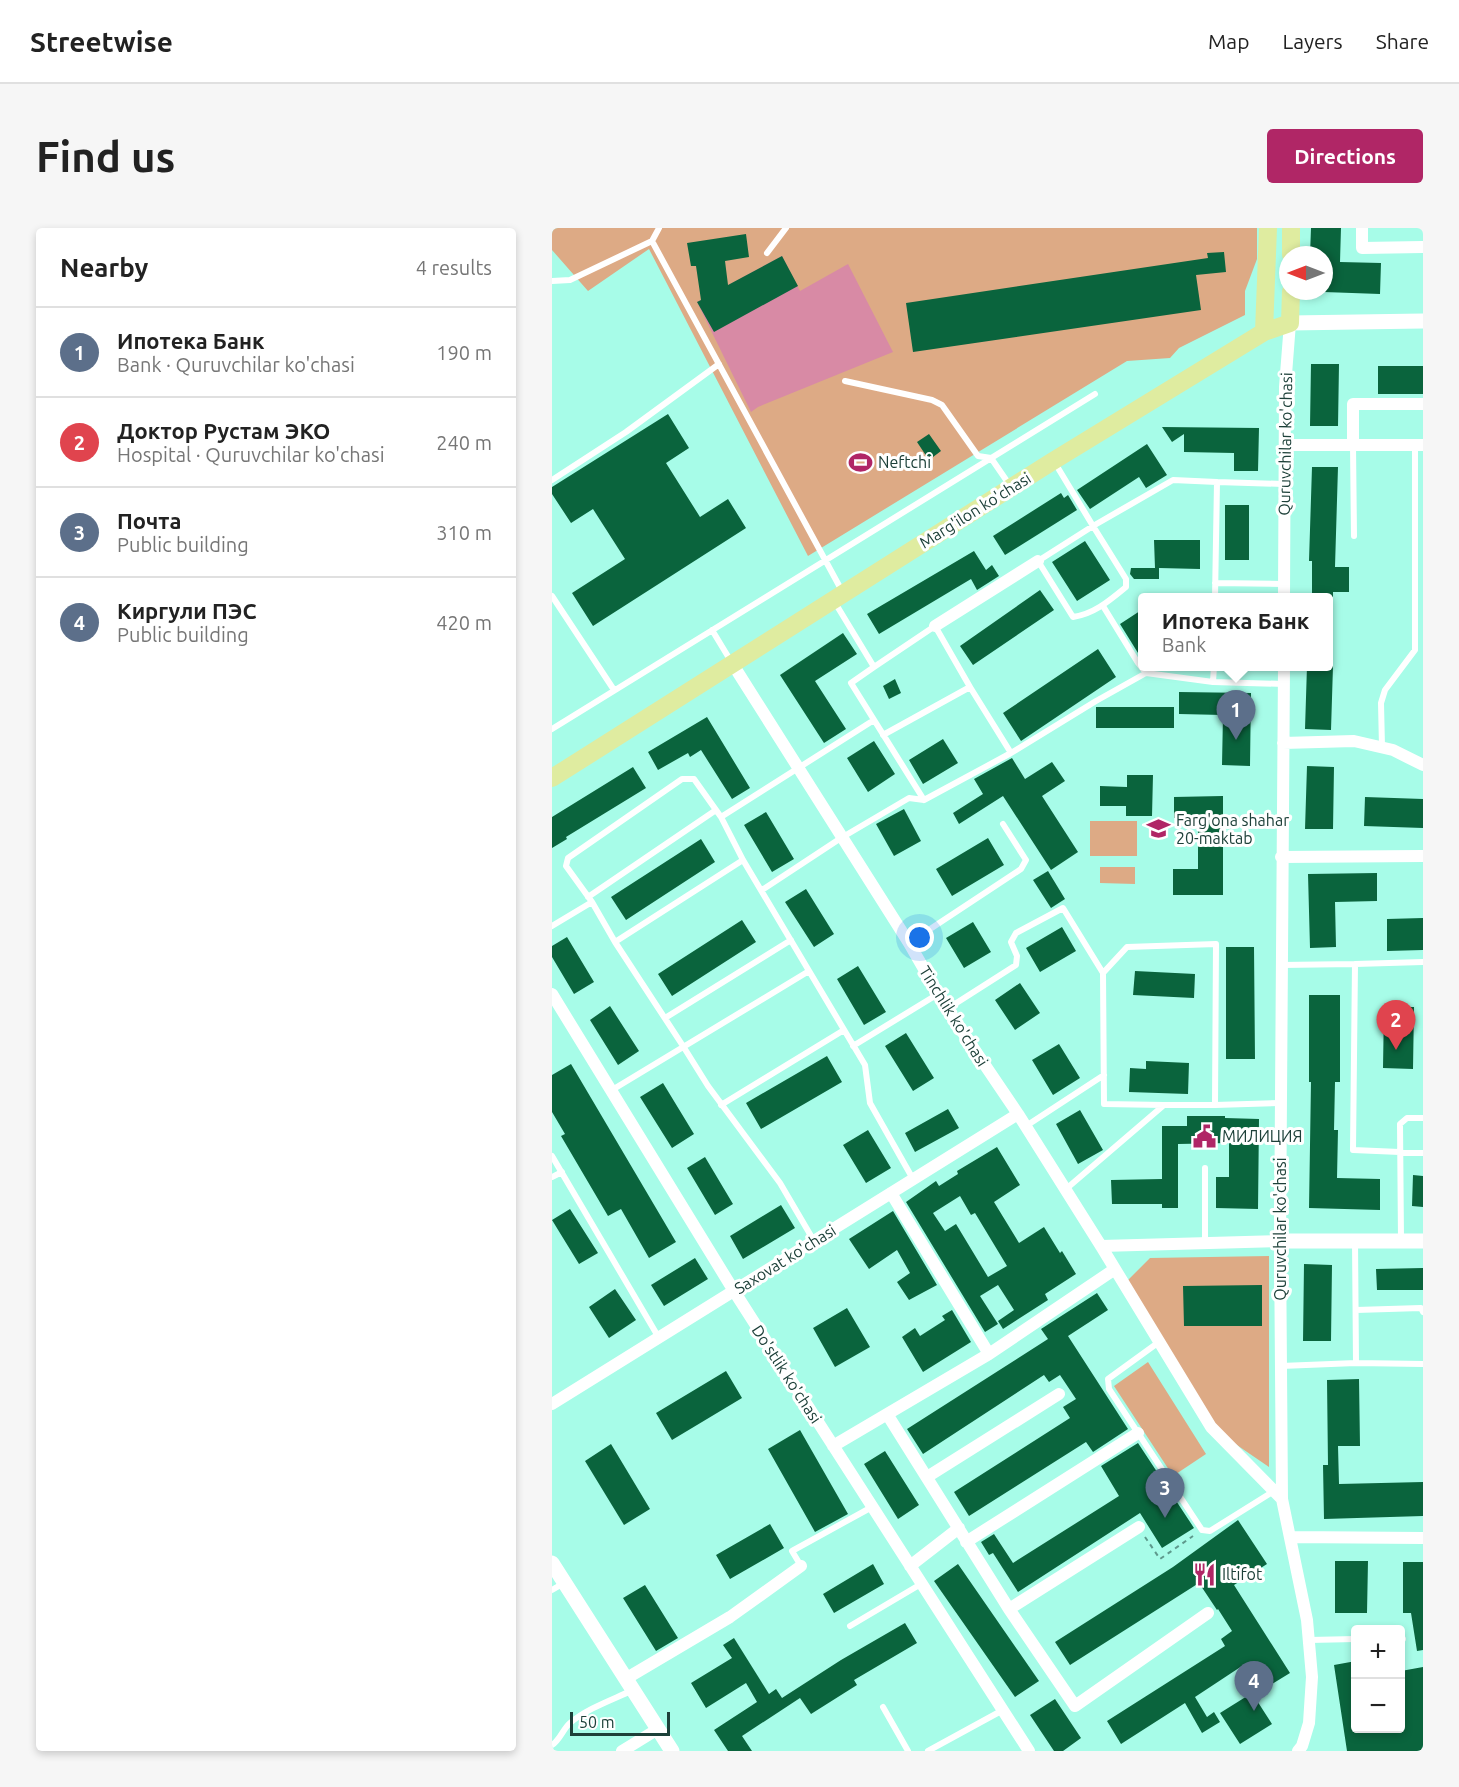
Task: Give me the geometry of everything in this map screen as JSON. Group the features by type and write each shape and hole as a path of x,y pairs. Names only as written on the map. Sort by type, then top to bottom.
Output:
{"main road":[{"path":"1264,333 1268,228"},
{"path":"1291,228 1291,246"},
{"name":"Quruvchilar ko'chasi","path":"1290,323 1291,300"},
{"name":"Marg'ilon ko'chasi","path":"552,777 1053,461 1264,333 1290,323"}],"street":[{"path":"1362,228 1362,248 1423,248"},
{"name":"Marg'ilon ko'chasi","path":"1290,323 1423,321"},
{"name":"Quruvchilar ko'chasi","path":"1284,593 1285,387 1290,323"},
{"path":"1353,445 1353,404 1423,404"},
{"path":"1285,445 1419,445"},
{"path":"935,626 1038,561"},
{"name":"Tinchlik ko'chasi","path":"732,663 909,943 947,1009 1018,1114 1101,1246 1211,1427 1278,1495"},
{"name":"Quruvchilar ko'chasi","path":"1284,671 1281,857 1281,1366 1278,1495 1290,1537 1309,1640 1312,1677 1310,1711 1301,1749"},
{"path":"1283,743 1354,741 1393,750 1423,765"},
{"path":"1281,857 1423,856"},
{"name":"Do'stlik ko'chasi","path":"552,994 734,1291 1029,1751"},
{"name":"Saxovat ko'chasi","path":"552,1404 1018,1114"},
{"path":"891,1193 988,1354"},
{"path":"1101,1246 1280,1241 1423,1241"},
{"path":"833,1446 988,1354 1115,1269"},
{"path":"927,1477 1059,1394"},
{"path":"887,1414 1009,1609 1075,1706 1208,1613"},
{"path":"966,1542 1138,1432"},
{"path":"1009,1609 1139,1527"},
{"path":"910,1566 959,1528"},
{"path":"1290,1537 1423,1538"},
{"path":"552,1563 558,1586 630,1684 672,1751"},
{"path":"630,1684 801,1566"},
{"path":"622,1751 658,1729"}],"lane":[{"path":"552,281 570,280 652,241 659,228"},
{"path":"766,253 786,228"},
{"path":"652,241 825,561 838,596 873,667"},
{"path":"552,480 626,432 719,364"},
{"path":"845,381 932,400 942,405 978,456 991,458 1011,487"},
{"path":"552,729 1095,394"},
{"path":"1353,445 1354,536"},
{"path":"1382,748 1381,703 1385,690 1415,650 1419,445"},
{"path":"1053,461 1093,526 1126,579 1126,587 1103,606 1083,616 1073,617 1038,561 1093,526 1173,480 1283,484"},
{"path":"1215,593 1217,482"},
{"path":"1215,582 1284,584"},
{"path":"553,599 614,690"},
{"path":"1103,606 1138,663"},
{"path":"924,800 851,683 935,626 1011,753"},
{"path":"712,630 732,663"},
{"path":"1415,650 1423,650"},
{"path":"1214,671 1214,682"},
{"path":"762,890 841,838 909,798 924,800 1011,753 1146,673 1214,682 1284,684"},
{"path":"883,735 970,687"},
{"path":"722,817 874,720"},
{"path":"814,1241 780,1183 708,1086 566,866 568,858 682,779 694,779 722,817 743,860 865,1065 870,1103 914,1179"},
{"path":"552,926 716,810"},
{"path":"909,943 1021,869 1026,860 1003,824"},
{"path":"615,942 743,860"},
{"path":"947,1009 1016,965 1017,956 1011,942 1016,933 1063,908 1103,973 1104,1104 1280,1103"},
{"path":"665,1018 791,940"},
{"path":"1103,973 1127,947 1216,944 1215,1105"},
{"path":"1281,965 1423,962"},
{"path":"1355,964 1353,1150 1423,1153"},
{"path":"612,1090 809,971"},
{"path":"854,1046 938,994"},
{"path":"722,1105 844,1030"},
{"path":"1026,1127 1104,1075"},
{"path":"1065,1190 1164,1105"},
{"path":"1401,1241 1400,1124 1407,1118 1423,1118"},
{"path":"552,1156 659,1338"},
{"path":"1205,1168 1205,1243"},
{"path":"552,1177 562,1172"},
{"path":"1355,1241 1356,1363"},
{"path":"1356,1310 1422,1308 1423,1311"},
{"path":"1159,1342 1108,1379 1109,1389 1202,1530 1210,1532 1278,1495"},
{"path":"1281,1366 1356,1363 1423,1364"},
{"path":"801,1566 792,1551 872,1507"},
{"path":"850,1626 921,1584"},
{"path":"1309,1640 1351,1639"},
{"path":"552,1744 568,1725 630,1684"},
{"path":"883,1707 908,1751"},
{"path":"928,1751 1003,1710"}],"path":[{"path":"1139,1527 1160,1558 1202,1530"}],"shaded area":[{"name":"Neftchi","path":"552,228 1257,228 1257,259 1245,291 1245,315 1179,348 1170,358 1127,361 808,556 649,249 588,291 552,250"},
{"path":"782,256 800,291 848,264 893,352 758,407 751,412 697,302"},
{"path":"1090,821 1137,821 1137,856 1090,856"},
{"path":"1100,867 1135,867 1135,884 1100,883"},
{"path":"1269,1256 1269,1467 1212,1428 1124,1284 1150,1258"},
{"path":"1148,1362 1206,1454 1173,1476 1114,1386"}],"building":[{"path":"1311,228 1341,228 1340,262 1381,263 1380,294 1333,292 1333,246 1310,246"},
{"path":"746,234 749,257 725,261 728,285 782,256 798,286 714,332 697,302 701,300 696,266 691,266 687,243"},
{"path":"1224,252 1226,272 1196,275 1201,310 913,352 906,303 1208,258 1207,253"},
{"path":"1311,364 1339,364 1338,426 1310,426"},
{"path":"1378,366 1423,366 1423,394 1378,394"},
{"path":"668,414 689,448 666,463 700,517 728,499 746,528 593,626 572,593 625,559 593,509 571,523 552,494 552,487"},
{"path":"1162,427 1259,428 1258,471 1234,471 1234,453 1184,452 1184,434 1172,442"},
{"path":"929,434 941,451 929,460 917,442"},
{"path":"1147,444 1167,475 1146,488 1139,477 1090,509 1077,490"},
{"path":"1312,467 1338,467 1335,567 1349,567 1349,592 1312,593 1312,561 1309,561"},
{"path":"1061,493 1064,498 1068,495 1077,510 1005,555 993,536"},
{"path":"1225,505 1249,505 1249,560 1225,560"},
{"path":"1154,540 1200,540 1200,569 1159,568 1159,579 1134,579 1130,574 1131,568 1155,568"},
{"path":"1085,541 1110,580 1077,601 1052,562"},
{"path":"974,551 986,570 992,565 999,576 977,590 971,579 879,634 867,614"},
{"path":"1040,590 1054,610 973,665 960,646"},
{"path":"1138,612 1138,653 1120,624"},
{"path":"843,633 857,654 815,681 846,729 824,743 780,675"},
{"path":"1098,649 1116,677 1021,741 1003,713"},
{"path":"1307,671 1333,671 1331,730 1305,729"},
{"path":"895,679 901,693 889,699 883,686"},
{"path":"1179,692 1251,693 1250,766 1222,765 1223,715 1179,714"},
{"path":"1096,707 1174,707 1174,728 1096,728"},
{"path":"707,717 750,788 732,799 701,750 690,757 688,753 658,770 648,752"},
{"path":"943,739 958,763 923,784 909,760"},
{"path":"874,741 895,774 868,792 847,758"},
{"path":"1012,758 1025,779 1052,762 1065,781 1042,796 1078,852 1051,870 1003,796 959,824 953,813 983,794 974,779"},
{"path":"1307,766 1334,767 1333,829 1305,829"},
{"path":"633,767 646,788 552,848 552,817"},
{"path":"1127,775 1153,775 1152,816 1126,816 1126,806 1100,806 1100,786 1127,787"},
{"path":"1223,796 1223,895 1173,895 1173,869 1198,869 1198,818 1174,818 1174,797"},
{"path":"1365,797 1423,799 1423,828 1364,826"},
{"path":"904,809 921,841 894,856 876,824"},
{"path":"766,812 794,859 772,872 744,825"},
{"path":"988,838 1004,865 952,896 936,869"},
{"path":"701,839 715,862 626,920 611,897"},
{"path":"1048,871 1065,899 1051,908 1033,880"},
{"path":"1377,873 1377,901 1335,902 1336,947 1310,948 1308,874"},
{"path":"806,889 834,934 814,947 785,902"},
{"path":"1423,918 1423,950 1387,951 1387,919"},
{"path":"742,920 756,942 672,996 658,974"},
{"path":"973,922 991,952 964,968 946,938"},
{"path":"1062,927 1076,951 1040,972 1026,948"},
{"path":"567,937 594,982 574,994 552,957 552,946"},
{"path":"1226,947 1254,947 1255,1059 1226,1059"},
{"path":"858,966 886,1012 864,1025 837,979"},
{"path":"1135,971 1195,974 1194,998 1133,995"},
{"path":"1020,983 1040,1013 1015,1030 995,1000"},
{"path":"1309,995 1340,995 1340,1082 1335,1082 1334,1130 1338,1130 1337,1178 1380,1179 1380,1210 1309,1208 1311,1082 1309,1082"},
{"path":"610,1006 639,1051 618,1065 590,1020"},
{"path":"1384,1007 1414,1007 1413,1069 1383,1068"},
{"path":"906,1033 934,1078 913,1091 885,1046"},
{"path":"1059,1044 1080,1078 1053,1095 1032,1060"},
{"path":"827,1056 842,1082 761,1129 746,1103"},
{"path":"1146,1061 1189,1063 1188,1094 1129,1092 1130,1068 1146,1069"},
{"path":"571,1064 676,1242 649,1258 621,1209 608,1216 561,1136 565,1134 552,1112 552,1075"},
{"path":"663,1083 694,1134 672,1148 640,1097"},
{"path":"948,1109 959,1128 915,1152 905,1133"},
{"path":"1080,1110 1103,1150 1078,1164 1056,1124"},
{"path":"1187,1116 1259,1119 1258,1209 1216,1208 1216,1177 1229,1177 1229,1143 1178,1144 1178,1208 1162,1208 1162,1204 1112,1204 1111,1180 1162,1179 1162,1126 1187,1126"},
{"path":"868,1130 891,1168 866,1183 843,1145"},
{"path":"997,1147 1020,1185 994,1202 1019,1243 1044,1227 1076,1274 1045,1294 1048,1300 1003,1329 998,1321 1014,1310 998,1285 980,1296 998,1324 985,1332 906,1202 936,1181 939,1186 958,1174 957,1171","holes":["960,1196 971,1215 975,1213 1007,1266 988,1277 956,1224 945,1231 933,1213"]},
{"path":"705,1157 733,1204 715,1215 687,1168"},
{"path":"1413,1175 1423,1176 1423,1207 1412,1206"},
{"path":"781,1205 795,1228 743,1259 730,1236"},
{"path":"570,1209 598,1253 579,1264 552,1220"},
{"path":"893,1211 937,1285 909,1300 897,1282 910,1273 897,1250 869,1269 849,1239"},
{"path":"695,1258 708,1279 664,1306 651,1285"},
{"path":"1304,1264 1332,1265 1331,1341 1303,1341"},
{"path":"1423,1268 1423,1290 1377,1290 1376,1269"},
{"path":"1262,1285 1262,1326 1184,1326 1183,1286"},
{"path":"615,1289 636,1320 609,1338 589,1307"},
{"path":"1097,1293 1108,1310 1068,1336 1128,1429 1093,1452 1086,1442 969,1516 954,1492 1070,1418 1063,1407 1076,1399 1060,1375 1049,1382 1044,1375 923,1454 907,1429 1048,1339 1041,1329"},
{"path":"847,1308 870,1347 835,1367 813,1328"},
{"path":"952,1310 971,1342 923,1372 902,1337 915,1328 920,1336 945,1320 942,1316"},
{"path":"726,1371 742,1398 672,1440 656,1413"},
{"path":"1359,1379 1360,1446 1338,1446 1339,1484 1423,1482 1423,1516 1324,1519 1323,1465 1328,1465 1327,1380"},
{"path":"800,1430 848,1514 815,1532 768,1449"},
{"path":"1138,1443 1194,1528 1162,1548 1140,1513 1018,1592 993,1553 989,1555 981,1542 994,1534 1013,1563 1119,1496 1101,1466"},
{"path":"611,1444 650,1509 624,1525 585,1461"},
{"path":"885,1451 919,1505 898,1519 864,1464"},
{"path":"1238,1520 1267,1564 1234,1585 1290,1673 1262,1690 1245,1664 1195,1697 1207,1717 1214,1712 1220,1722 1202,1733 1185,1703 1121,1744 1107,1721 1225,1646 1221,1639 1232,1631 1218,1609 1199,1583 1070,1665 1055,1642 1173,1567"},
{"path":"770,1524 784,1548 730,1579 716,1555"},
{"path":"1335,1561 1368,1561 1367,1613 1335,1613"},
{"path":"1403,1562 1423,1562 1423,1650 1417,1651 1411,1613 1403,1613"},
{"path":"873,1564 884,1584 834,1613 823,1594"},
{"path":"958,1564 1039,1681 1015,1697 934,1581"},
{"path":"645,1585 678,1638 656,1651 623,1598"},
{"path":"905,1623 917,1643 854,1680 857,1685 811,1714 800,1698 742,1736 752,1751 728,1751 714,1730 757,1702 746,1683 706,1708 691,1683 732,1658 723,1645 734,1638 769,1694 776,1689 782,1698"},
{"path":"1351,1662 1351,1733 1405,1733 1405,1670 1423,1667 1423,1751 1347,1751 1334,1665"},
{"path":"1252,1693 1272,1724 1240,1744 1220,1713"},
{"path":"1055,1699 1081,1738 1063,1751 1054,1751 1030,1715"}],"place":[{"name":"Neftchi","path":"860,462"},
{"name":"Ипотека Банк","path":"1236,740"},
{"name":"Farg'ona shahar 20-maktab","path":"1158,829"},
{"name":"Доктор Рустам ЭКО","path":"1396,1050"},
{"name":"МИЛИЦИЯ","path":"1204,1136"},
{"name":"Почта","path":"1165,1518"},
{"name":"Iltifot","path":"1204,1574"},
{"name":"Киргули ПЭС","path":"1254,1711"}]}
